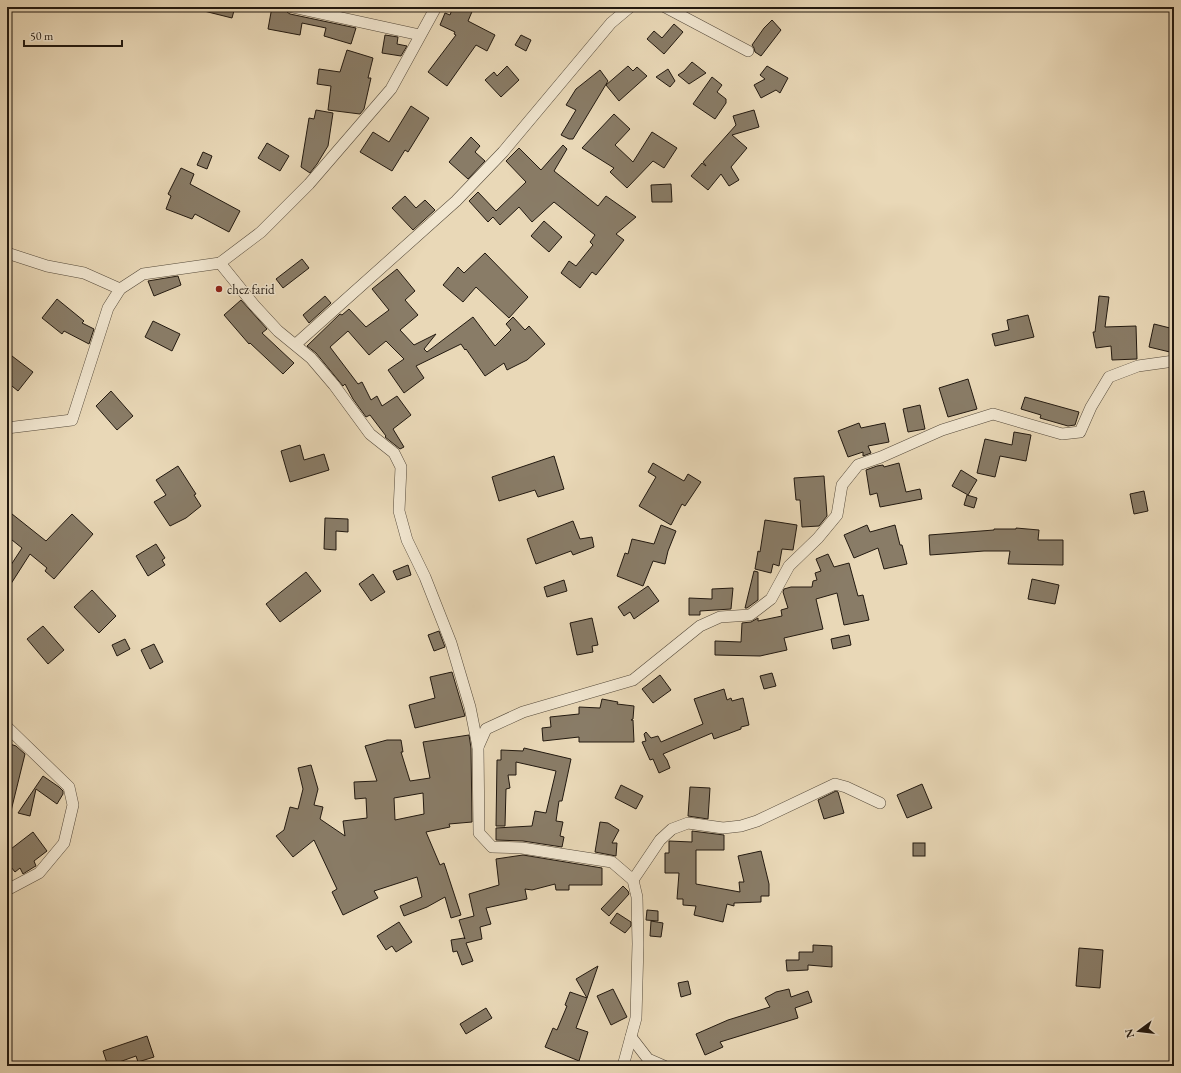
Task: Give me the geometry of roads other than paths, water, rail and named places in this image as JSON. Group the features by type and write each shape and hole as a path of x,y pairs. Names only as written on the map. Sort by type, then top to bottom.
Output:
{"street":[{"path":"292,7 420,34"},
{"path":"7,428 72,420 108,308 120,289 143,274 220,263 261,232 309,184 391,89 436,7"},
{"path":"296,344 456,201 503,152 611,23 630,7"},
{"path":"665,7 748,51"},
{"path":"7,253 47,266 84,273 120,289"},
{"path":"220,263 254,305 278,331 296,344 311,358 334,385 370,434 394,453 401,467 399,510 407,540 425,577 451,643 470,707 478,747 479,833 492,847 522,848 612,862 633,880 637,898 638,944 636,1018 623,1066"},
{"path":"478,747 486,729 523,712 633,680 700,626 720,617 750,615 761,607 771,599 789,566 818,538 837,515 842,485 858,465 881,457 942,430 993,414 1062,434 1080,432 1091,406 1109,377 1138,366 1174,362"},
{"path":"7,727 69,786 73,805 64,843 39,873 7,890"},
{"path":"633,880 660,840 672,830 688,823 723,828 741,826 758,821 835,784 846,787 880,803"},
{"path":"631,1037 648,1059 664,1066"}],"place":[{"name":"chez farid","path":"219,289"}]}
